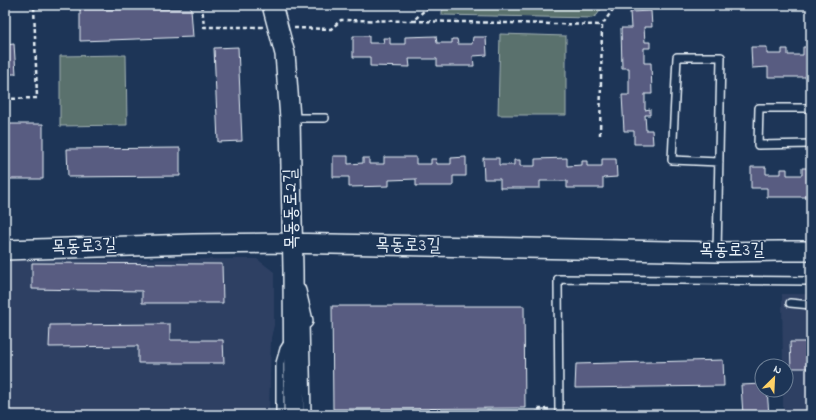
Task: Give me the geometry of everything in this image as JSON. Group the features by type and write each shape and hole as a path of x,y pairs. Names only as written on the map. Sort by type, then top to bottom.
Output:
{"street":[{"name":"목동동로2길","path":"272,5 285,54 290,118 293,270 299,328 294,415"},
{"name":"목동로3길","path":"5,250 193,244 292,243 717,252 811,252"}],"lane":[{"path":"717,252 719,162 721,57 677,57 672,160 719,162"},
{"path":"811,108 759,108 758,145 811,144"},
{"path":"290,118 325,118"},
{"path":"559,415 558,279 811,281"},
{"path":"790,303 811,305"},
{"path":"280,415 280,363 284,349 299,328"},
{"path":"299,328 307,415"}],"path":[{"path":"5,99 37,98 34,5"},
{"path":"202,5 204,27 330,29 342,20 602,25"},
{"path":"413,21 430,5"},
{"path":"600,135 602,25 616,5"}],"shaded area":[{"path":"257,259 274,272 274,325 271,338 269,415 5,415 5,260"},
{"path":"782,294 811,294 811,415 783,415 783,398 794,398 794,358 783,358"}],"green space":[{"path":"448,5 604,5 597,15 592,18 442,15 442,11"},
{"path":"500,34 566,36 566,115 498,115"},
{"path":"126,55 127,125 60,126 60,56"}],"building":[{"path":"80,9 191,9 193,37 80,41"},
{"path":"651,11 652,27 644,27 645,42 650,42 650,48 644,48 644,63 651,63 652,94 645,94 645,110 650,109 650,115 645,115 646,130 652,130 653,144 634,144 634,131 624,131 622,95 629,95 629,68 622,68 621,28 631,28 630,12"},
{"path":"353,36 369,36 369,43 384,43 383,38 390,38 390,44 405,44 405,37 436,36 437,43 452,43 452,39 457,39 458,44 472,44 473,37 486,37 487,55 473,56 474,66 437,66 437,59 409,59 410,67 370,66 370,57 353,57"},
{"path":"14,44 16,74 5,74 5,45"},
{"path":"238,47 242,141 218,142 214,48"},
{"path":"751,47 767,47 767,54 782,54 782,49 788,49 788,55 803,55 803,47 811,47 811,70 807,70 807,77 768,77 768,67 752,68"},
{"path":"7,124 43,124 43,179 8,179"},
{"path":"180,148 180,176 68,177 67,149"},
{"path":"333,156 348,156 348,164 363,163 363,158 369,158 369,164 384,164 384,157 416,157 416,164 431,164 431,159 436,159 437,164 451,164 451,158 466,157 466,176 453,176 453,186 416,186 416,179 389,180 389,186 349,187 349,177 333,177"},
{"path":"483,158 499,158 499,165 514,165 514,160 520,160 520,166 535,166 535,159 567,158 567,166 582,165 582,161 587,161 587,166 602,166 602,159 616,159 617,177 603,178 603,188 567,188 567,181 540,181 540,188 500,188 500,179 484,179"},
{"path":"751,167 766,167 766,174 781,174 781,169 787,169 787,175 802,175 802,168 811,168 811,191 807,191 807,197 767,197 767,188 751,188"},
{"path":"32,263 222,264 223,303 142,303 142,291 32,289"},
{"path":"332,306 524,306 525,408 333,409"},
{"path":"170,324 170,340 223,340 224,363 138,363 138,346 49,347 50,325"},
{"path":"790,342 811,342 811,368 794,368 794,358 791,358"},
{"path":"723,360 724,386 575,388 576,364"},
{"path":"754,384 754,398 768,398 769,415 743,415 741,385"}]}
